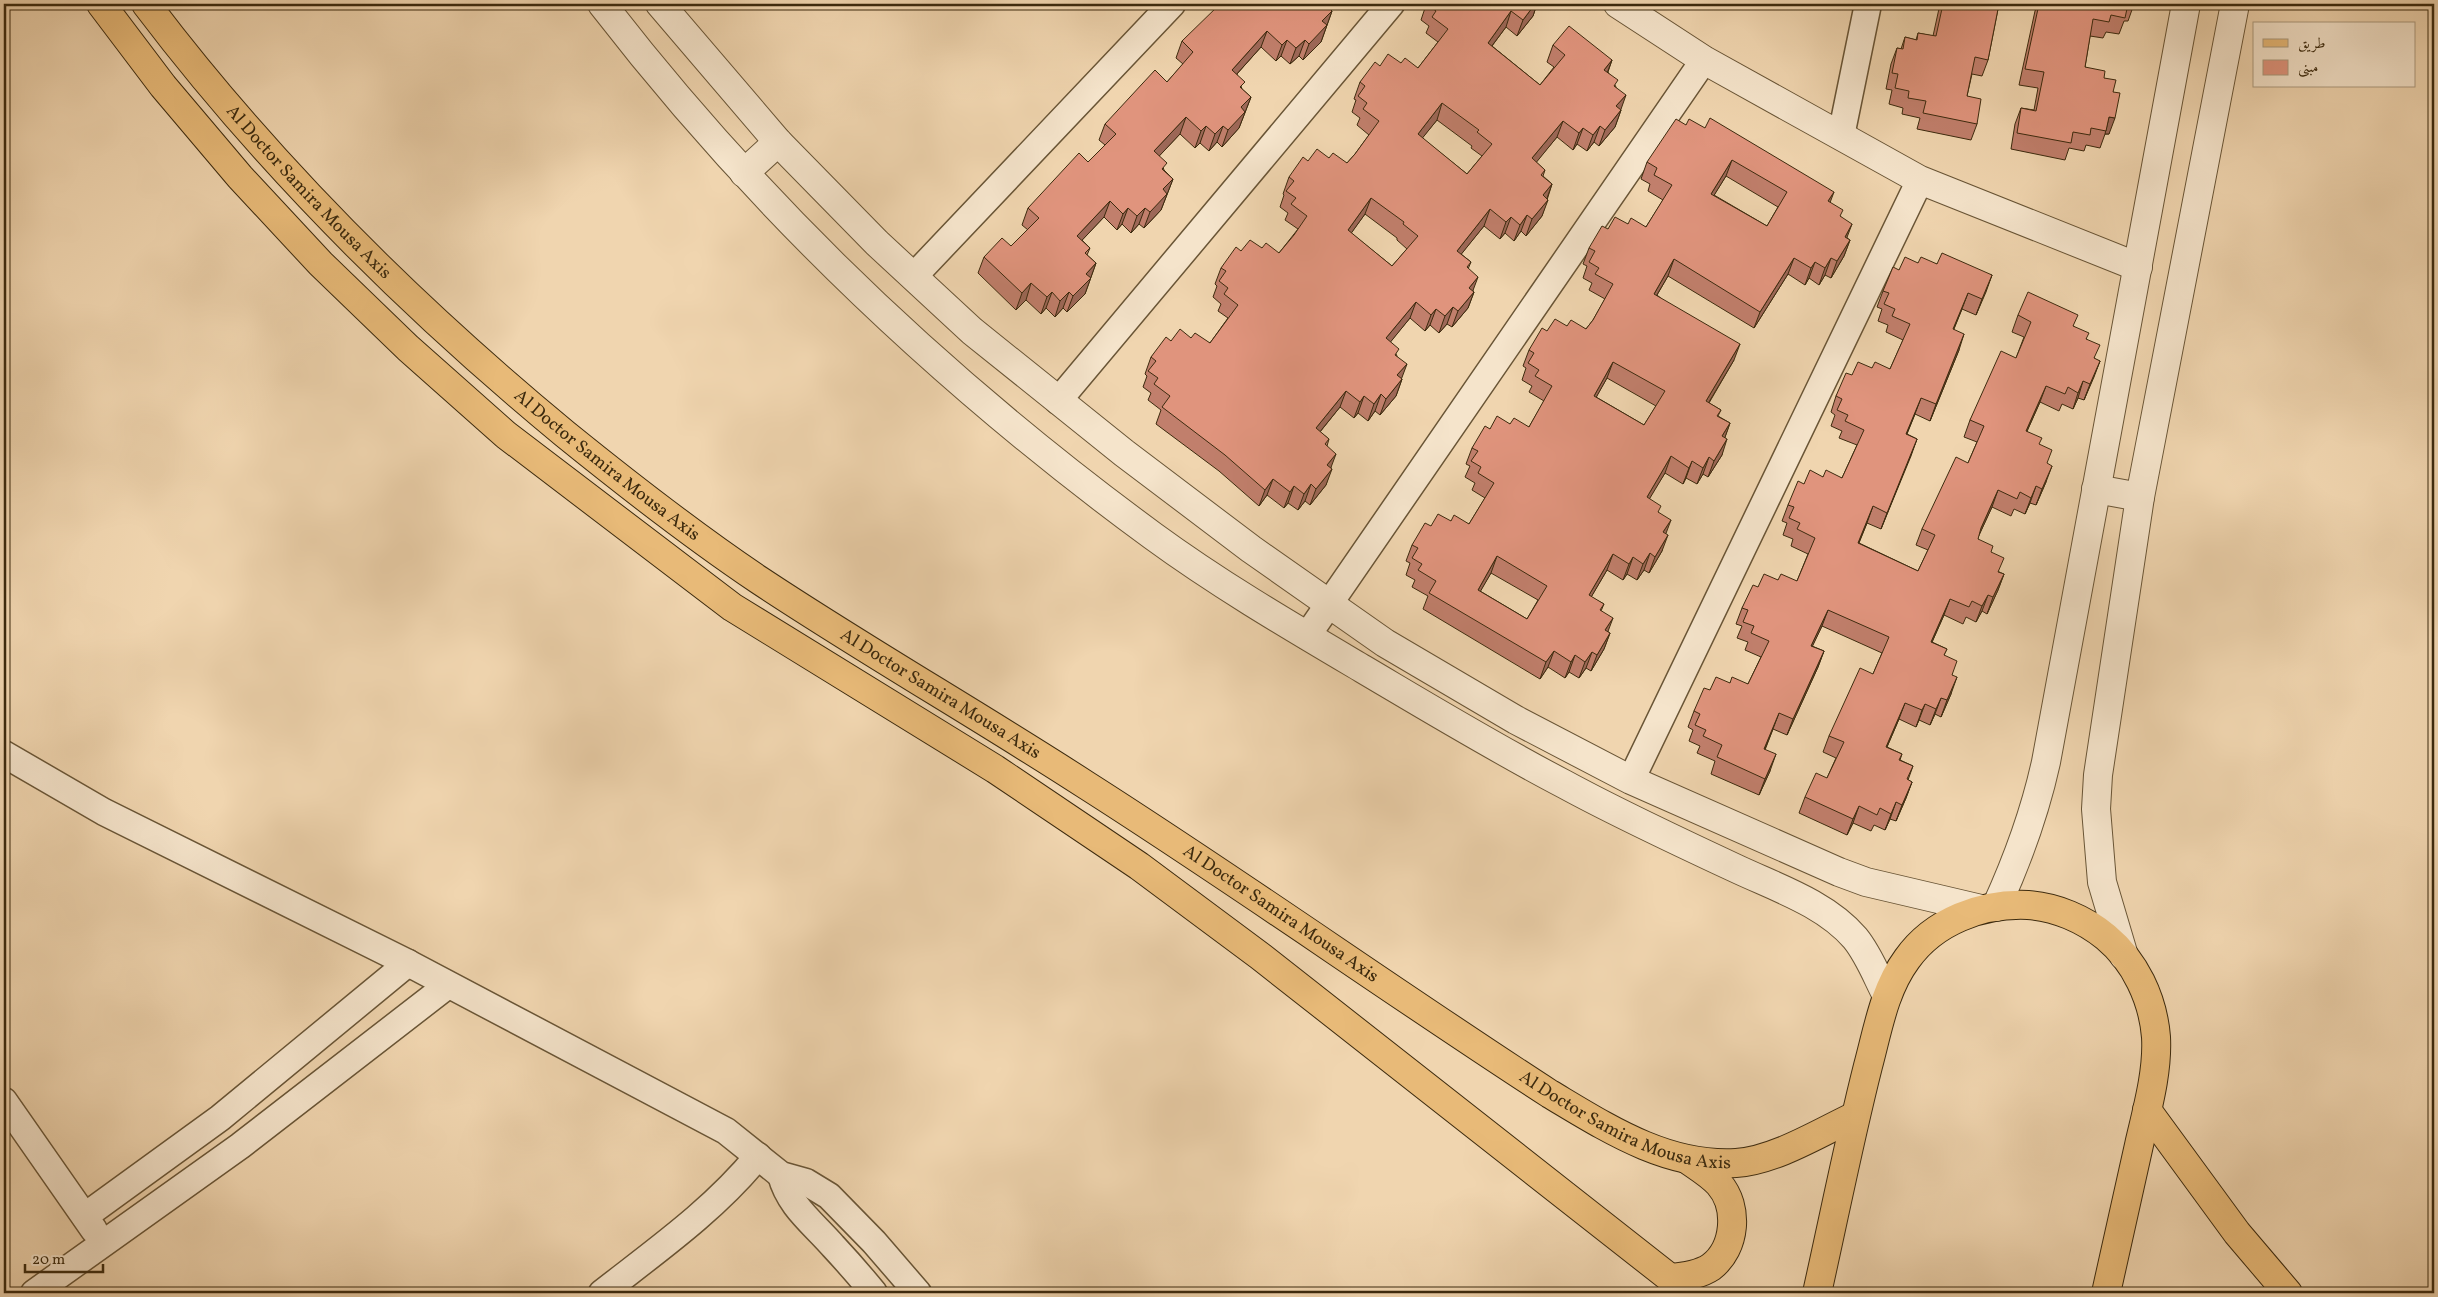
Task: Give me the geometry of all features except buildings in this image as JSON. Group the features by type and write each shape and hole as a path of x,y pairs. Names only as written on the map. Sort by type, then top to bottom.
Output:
{"main road":[{"name":"Al Doctor Samira Mousa Axis","path":"101,4 189,117 240,178 321,264 408,348 506,435 732,607 987,764 1139,866 1276,968 1678,1286"},
{"name":"Al Doctor Samira Mousa Axis","path":"146,4 204,79 268,152 349,238 436,324 636,492 757,579 1094,789 1550,1094 1605,1127 1646,1147 1688,1160 1736,1163 1766,1156 1798,1144 1855,1116"},
{"path":"1817,1293 1855,1116 1886,996 1904,964 1923,941 1947,924 1988,908 2032,906 2066,914 2098,931 2124,956 2137,974 2147,994 2154,1023 2155,1060 2147,1110 2106,1293"},
{"path":"2147,1110 2237,1233 2288,1293"},
{"path":"1678,1286 1690,1276 1711,1267 1726,1249 1733,1227 1730,1204 1719,1184 1688,1160"}],"street":[{"path":"602,4 744,173 798,231 940,364 1027,438 1154,537 1226,586 1472,734 1567,786 1809,903 1854,936 1868,956 1886,996"},
{"path":"660,4 778,142 877,243 972,331 1058,401 1183,498 1385,643 1457,686 1631,780 1839,872 1866,882 1988,908 2012,873 2036,806 2186,4"},
{"path":"914,276 1172,4"},
{"path":"1058,401 1391,4"},
{"path":"1618,4 1704,60 1920,180 2138,267"},
{"path":"1841,136 1868,4"},
{"path":"2124,956 2102,882 2096,809 2098,775 2140,497 2235,4"},
{"path":"1307,636 1704,60"},
{"path":"744,173 778,142"},
{"path":"1631,780 1920,180"},
{"path":"2096,489 2140,497"},
{"path":"4,754 104,812 408,964 726,1131 781,1175 806,1182 829,1196 868,1236 918,1293"},
{"path":"85,1216 220,1118 408,964"},
{"path":"34,1293 240,1146 448,985"},
{"path":"6,1110 104,1242"},
{"path":"220,1118 240,1146"},
{"path":"602,1293 705,1212 736,1182 758,1156"},
{"path":"781,1175 787,1195 793,1204 833,1245 874,1293"}]}
